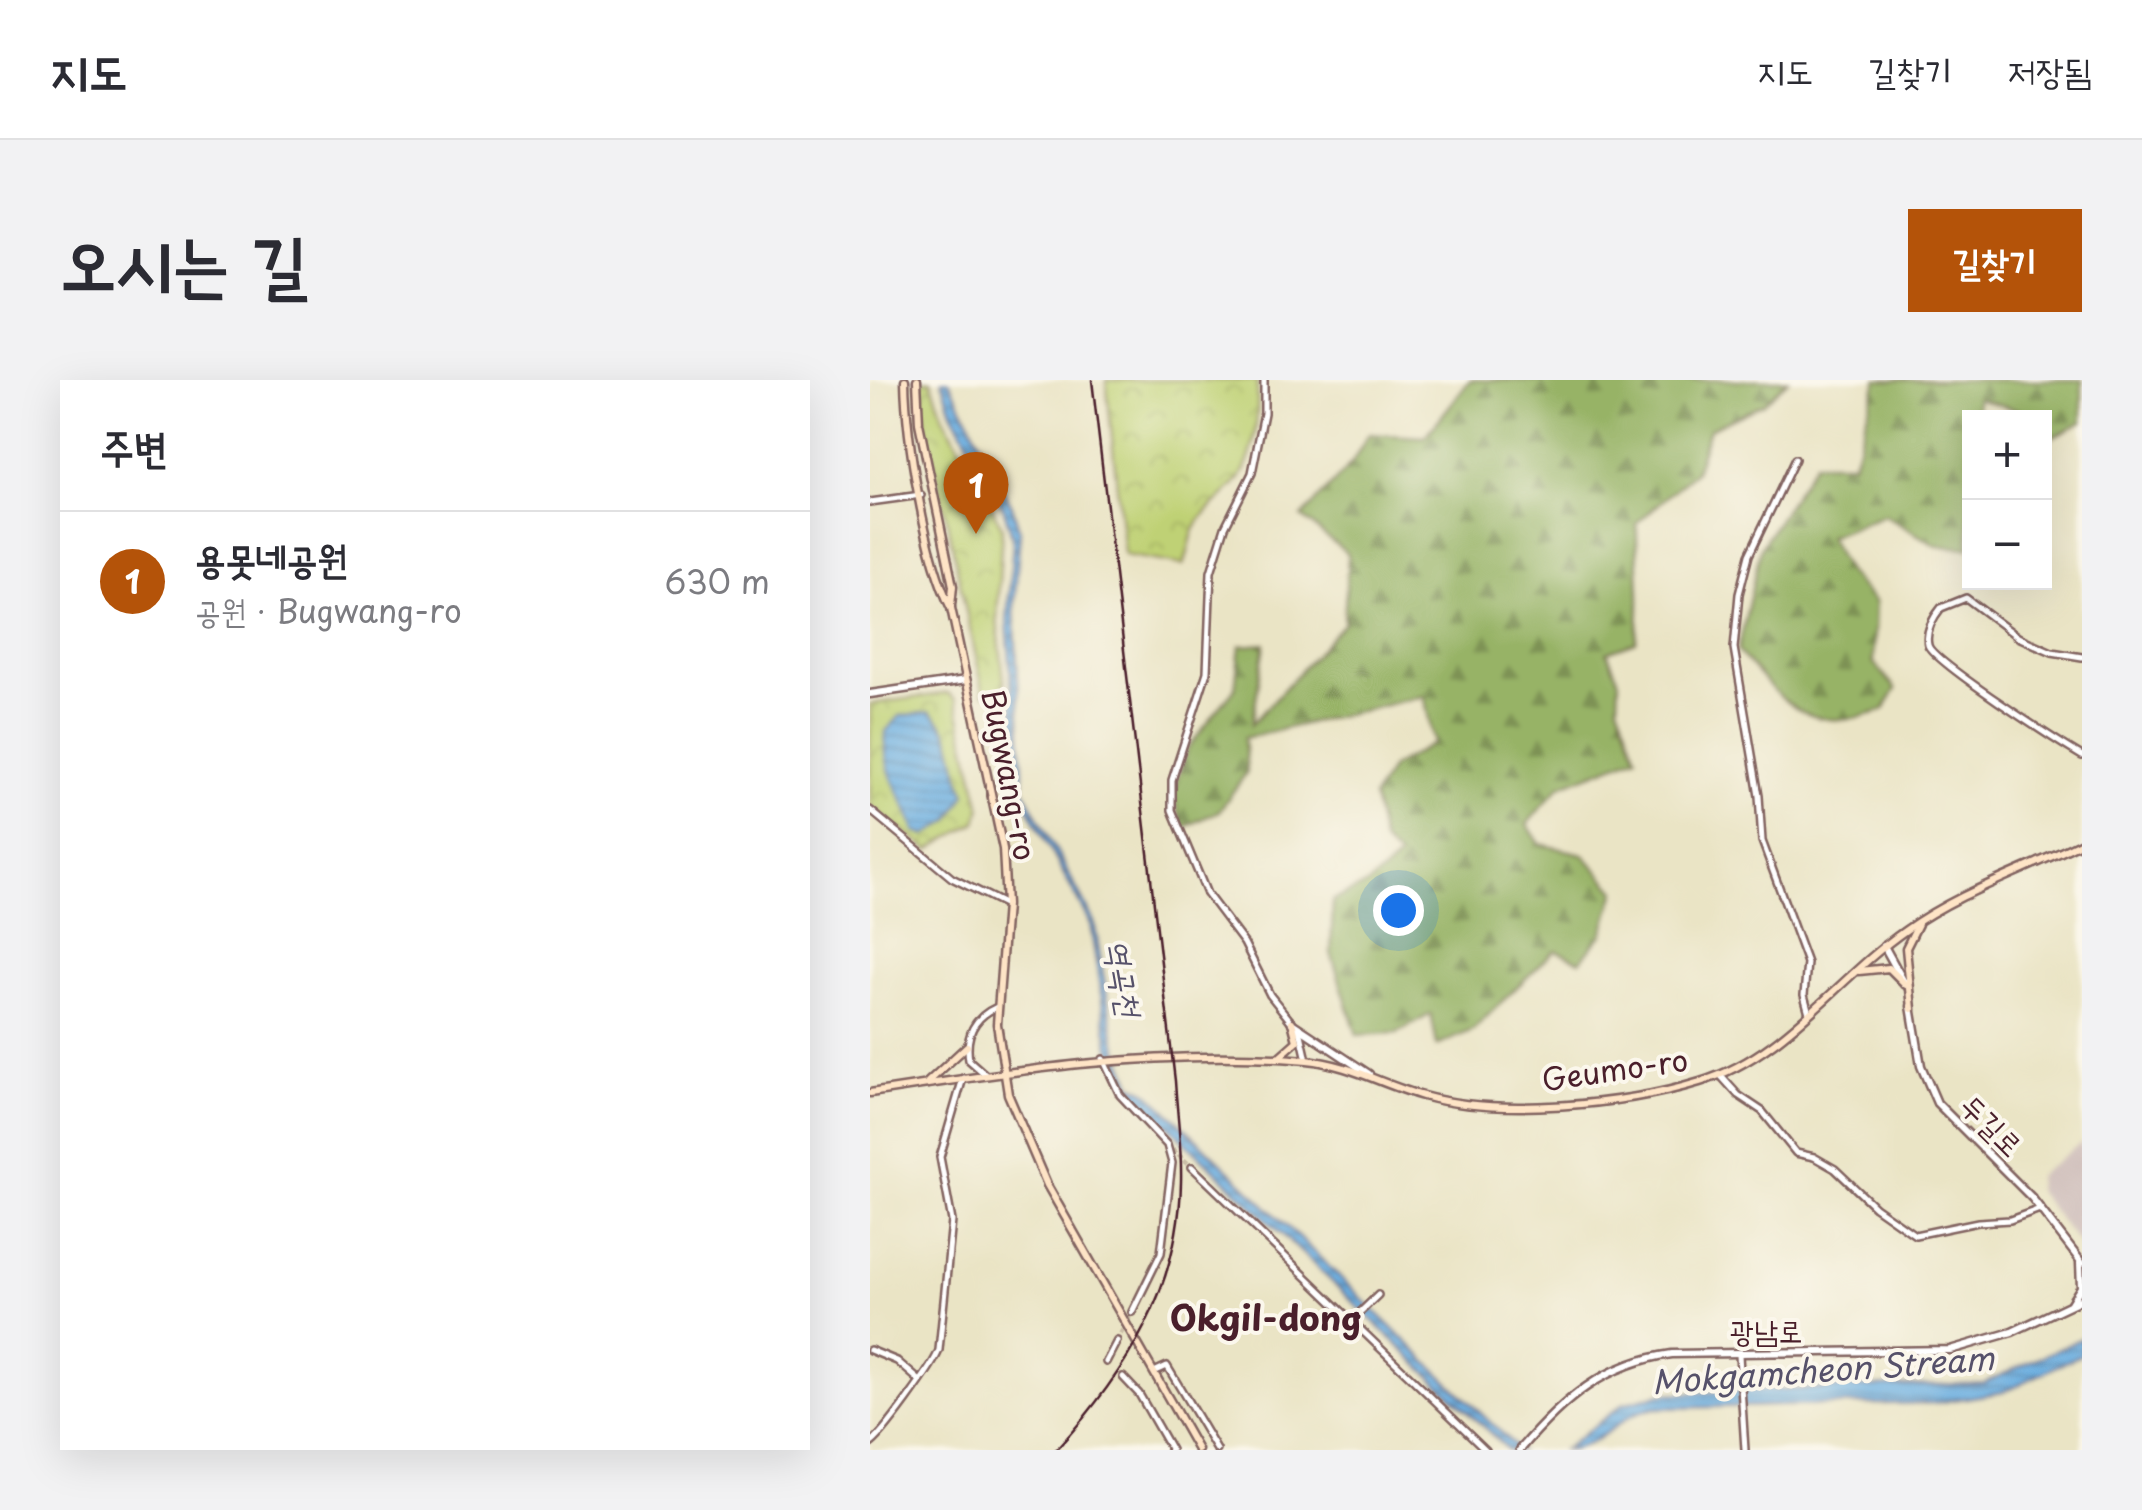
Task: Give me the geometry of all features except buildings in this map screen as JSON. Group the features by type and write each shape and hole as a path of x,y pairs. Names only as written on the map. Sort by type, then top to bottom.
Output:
{"main road":[{"name":"Bugwang-ro","path":"904,380 921,495 941,588 951,608 999,827 1006,905 997,1007 1002,1072 1046,1185 1198,1450"},
{"name":"Bugwang-ro","path":"917,380 921,434 953,586 951,608"},
{"name":"Geumo-ro","path":"1105,1059 1307,1060 1448,1102 1522,1107 1653,1092 1720,1075 1766,1048 1884,946 1920,920 2082,842"},
{"path":"1912,1009 1906,948 1920,920"},
{"path":"1854,974 1883,966 1906,985"},
{"path":"1275,1059 1296,1046 1298,1035 1292,1022"},
{"path":"926,1084 955,1062 967,1046"},
{"path":"870,1093 1105,1059"}],"street":[{"path":"1264,380 1262,425 1252,472 1225,528 1211,572 1207,672 1171,795 1175,821 1207,894 1244,943 1270,995 1306,1042 1307,1060"},
{"path":"1795,459 1749,555 1739,594 1734,648 1759,796 1762,841 1807,963 1804,995 1810,1013"},
{"path":"870,502 921,495"},
{"path":"2082,658 2052,652 2018,637 1966,598 1941,608 1928,643 1932,652 1962,676 1991,692 2032,728 2082,756"},
{"path":"870,694 966,680"},
{"path":"870,810 952,878 1006,905"},
{"name":"두길로","path":"1884,946 1906,985 1921,1066 1937,1103 2040,1209 2081,1260"},
{"path":"986,1075 969,1060 967,1046 978,1018 997,1007"},
{"path":"1292,1022 1378,1080"},
{"path":"1105,1059 1120,1095 1167,1145 1172,1163 1161,1253 1132,1312"},
{"path":"1720,1075 1762,1111 1796,1153 1836,1169 1875,1207 1914,1235 2010,1220 2040,1209"},
{"path":"870,1444 882,1436 939,1350 952,1220 940,1157 963,1078"},
{"path":"1192,1167 1486,1450"},
{"path":"2069,1305 2081,1287 2081,1260"},
{"path":"1352,1320 1378,1294"},
{"name":"광남로","path":"1520,1450 1574,1393 1617,1368 1672,1354 1950,1350 2012,1332 2082,1299"},
{"path":"1106,1362 1117,1341"},
{"path":"870,1350 897,1361 920,1381"},
{"path":"1740,1355 1744,1450"},
{"path":"1154,1372 1167,1366 1217,1450"},
{"path":"1123,1376 1140,1394 1171,1450"}],"shaded area":[{"path":"2082,1142 2082,1248 2036,1190 2037,1176"}],"green space":[{"path":"922,380 931,380 943,415 1002,527 997,619 1005,689 984,694 923,411"},
{"path":"1106,380 1257,380 1257,418 1249,458 1238,481 1195,528 1183,565 1124,555"},
{"path":"1470,380 1788,380 1764,403 1709,429 1695,472 1637,523 1636,642 1607,652 1619,681 1618,705 1637,756 1560,786 1527,824 1540,844 1583,854 1616,891 1602,935 1580,961 1555,950 1473,1030 1437,1046 1431,1014 1397,1033 1357,1035 1331,953 1333,900 1369,884 1399,858 1382,841 1373,797 1392,767 1434,743 1424,696 1244,738 1247,772 1219,811 1183,828 1174,796 1188,748 1235,688 1240,646 1265,644 1252,724 1344,623 1348,554 1302,517 1352,463 1369,434 1425,437"},
{"path":"1877,380 2082,380 2082,422 2052,437 2052,410 2018,410 1977,398 1977,410 1962,410 1962,548 1937,546 1884,515 1828,537 1847,572 1875,603 1873,662 1896,689 1884,710 1857,717 1816,717 1784,700 1738,651 1761,547 1814,463 1853,463"},
{"path":"948,693 956,699 981,808 976,822 929,850 870,806 870,704"}],"water":[{"path":"942,380 949,380 1012,506 1020,532 1014,608 1024,790 1094,922 1115,1041 1132,1084 1148,1092 1519,1450 1508,1450 1129,1088 1109,1046 1090,923 1019,791 1007,621 1013,541 1004,510 952,411"},
{"path":"930,712 946,730 966,794 949,821 926,836 915,831 890,773 886,731 900,716"},
{"path":"2082,1338 2082,1354 2003,1392 1935,1403 1655,1408 1629,1417 1588,1444 1563,1450 1623,1404 1661,1394 1984,1383"}],"tunnel":[{"path":"1167,1145 1192,1167"},
{"path":"1117,1341 1132,1312"}],"railway":[{"path":"1056,1450 1105,1391 1144,1327 1170,1258 1181,1182 1175,1081 1092,380"}],"place":[{"name":"용못네공원","path":"976,534"}],"district":[{"name":"Okgil-dong","path":"1266,1319"}],"water label":[{"name":"역곡천","path":"1123,978"},
{"name":"Mokgamcheon Stream","path":"1823,1371"}]}
